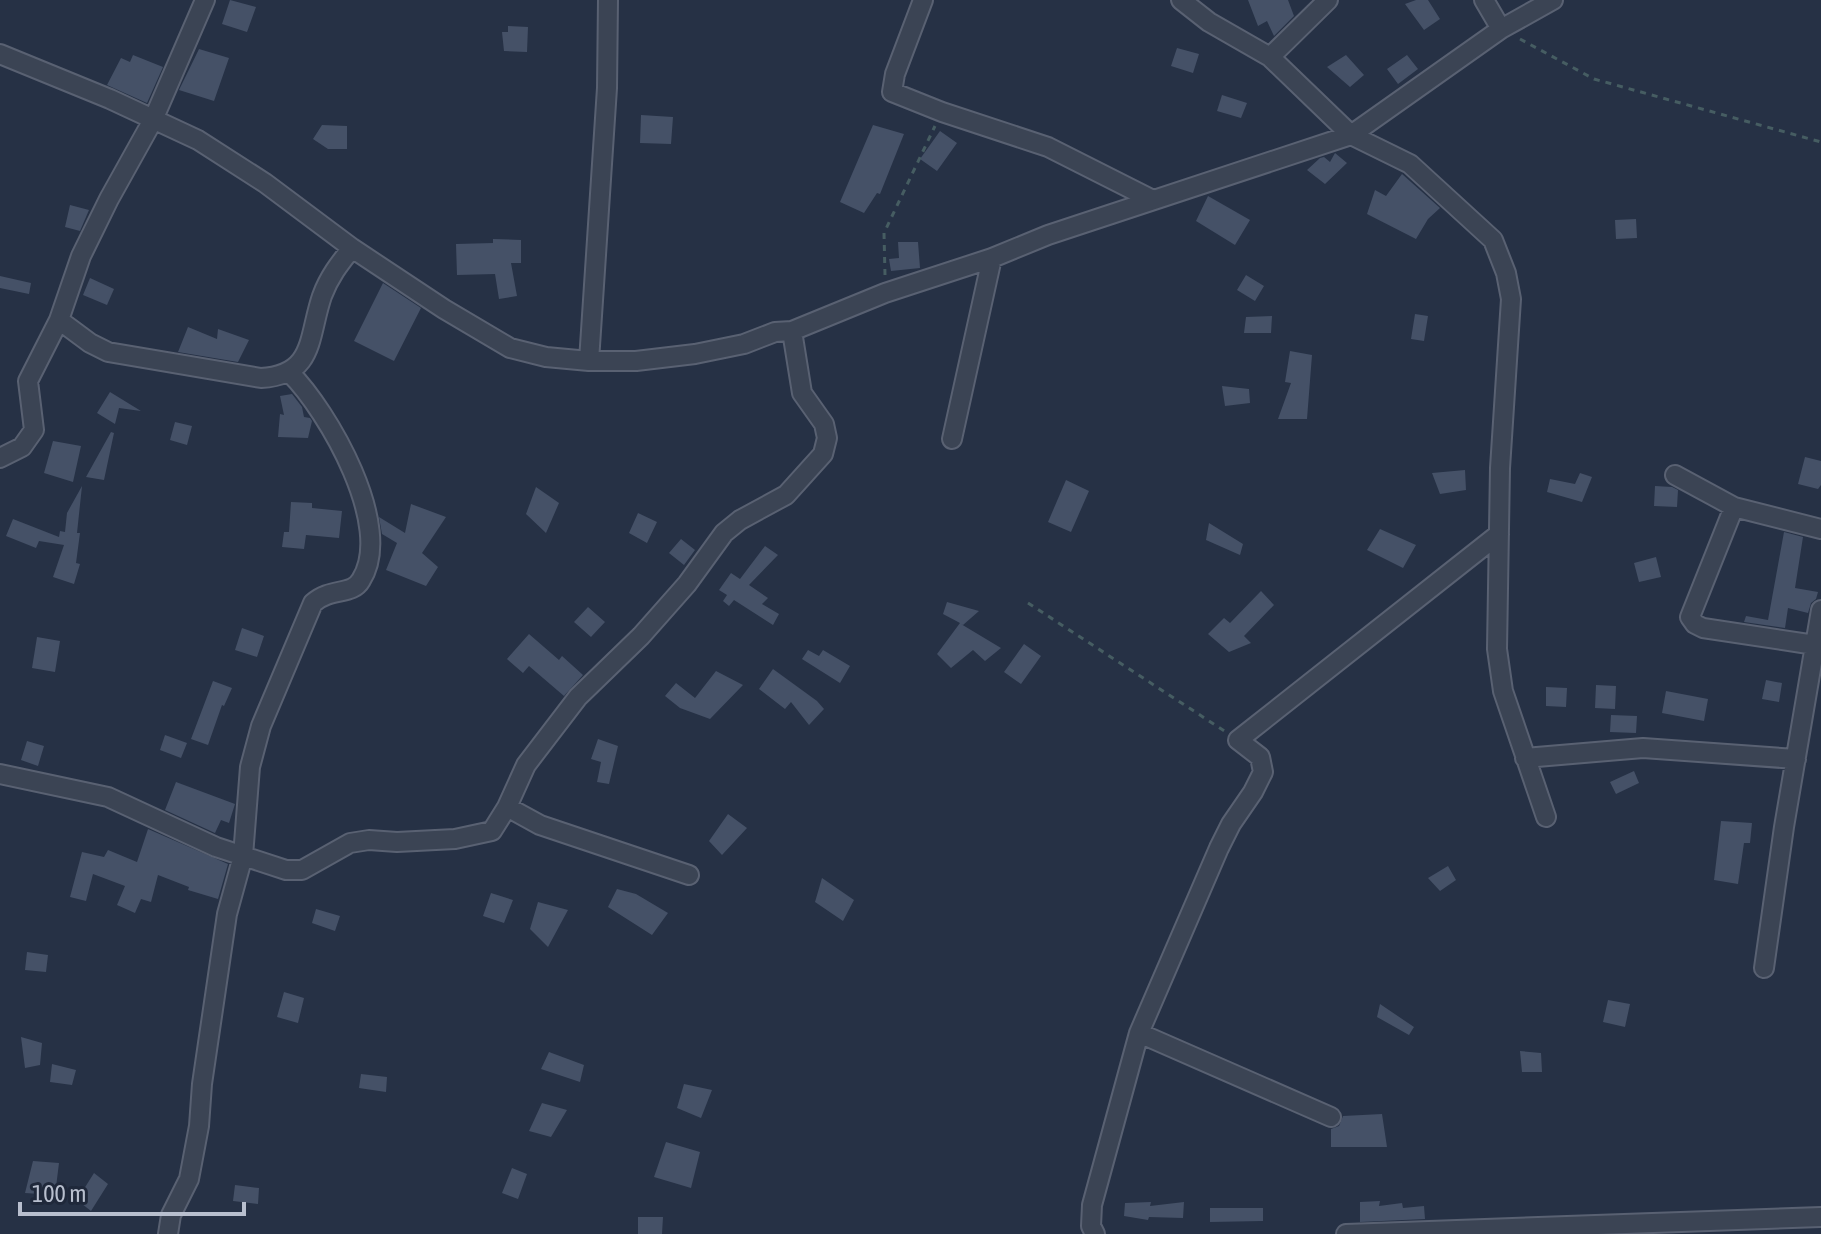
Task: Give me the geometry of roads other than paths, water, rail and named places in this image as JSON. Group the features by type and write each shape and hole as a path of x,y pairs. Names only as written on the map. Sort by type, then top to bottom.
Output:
{"street":[{"path":"0,458 22,447 34,430 28,381 59,320 81,256 153,120 205,0"},
{"path":"589,361 607,88 608,0"},
{"path":"923,0 895,74 892,92 1048,147 1153,200"},
{"path":"1181,0 1209,22 1270,57 1351,135 1410,164 1493,240 1506,273 1511,299 1499,534 1499,674 1546,817"},
{"path":"1270,57 1328,0"},
{"path":"1484,0 1501,29"},
{"path":"0,54 110,99 212,148 352,248 510,348 546,357 636,361 695,354 744,344 775,332 792,331 885,293 992,258 1048,235 1351,135 1501,29 1553,0"},
{"path":"59,320 99,349 127,357 261,378 278,377 290,373 303,358 331,273 352,248"},
{"path":"952,439 992,258"},
{"path":"0,774 69,791 98,793 216,847 286,870 302,870 350,843 480,836 492,831 526,765 561,718 687,584 724,533 740,520 786,495 823,454 827,438 824,424 802,393 792,331"},
{"path":"168,1234 171,1215 189,1179 199,1126 202,1084 227,914 243,856 250,767 261,726 313,603 323,594 351,590 360,583 370,553 363,497 355,476 328,420 290,373"},
{"path":"1675,475 1734,507 1821,529"},
{"path":"1734,507 1690,617 1703,628 1815,645"},
{"path":"1095,1234 1091,1226 1092,1205 1139,1033 1219,848 1263,772 1260,757 1238,740 1499,534"},
{"path":"1764,968 1821,610"},
{"path":"1525,758 1643,748 1796,759"},
{"path":"507,807 549,829 689,875"},
{"path":"1139,1033 1331,1117"},
{"path":"1346,1234 1821,1217"}]}
